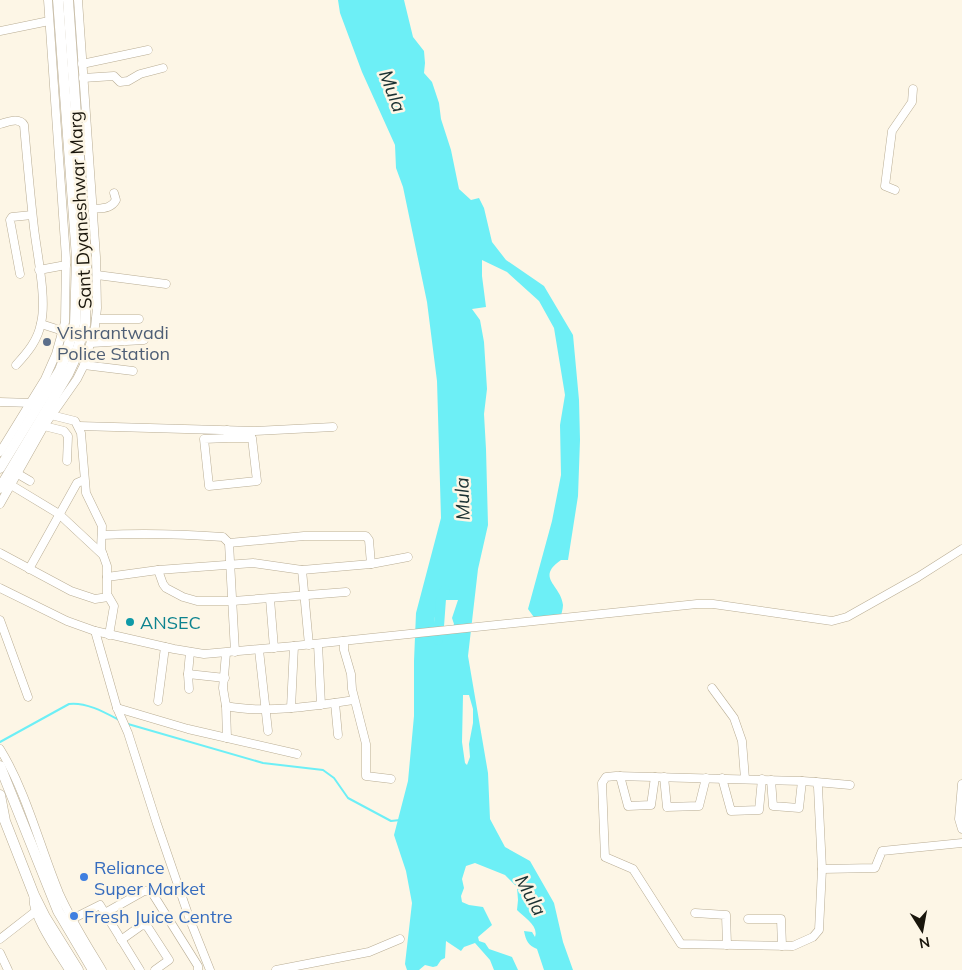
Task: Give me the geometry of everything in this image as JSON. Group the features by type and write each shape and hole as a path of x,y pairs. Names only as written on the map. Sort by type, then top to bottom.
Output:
{"main road":[{"name":"Sant Dyaneshwar Marg","path":"0,488 42,408 65,358 72,338 76,315 77,258 58,0"},
{"name":"Sant Dyaneshwar Marg","path":"0,468 74,361 85,325 86,257 68,0"},
{"path":"0,766 58,911 93,970"},
{"path":"0,795 2,815 34,895 45,917 78,970"}],"street":[{"path":"0,504 44,426 42,408 51,366 65,322 66,265 48,0"},
{"path":"0,452 42,408 77,379 91,343 96,319 97,276 78,0"},
{"path":"0,31 49,21"},
{"path":"82,64 148,50"},
{"path":"83,78 114,76 120,82 128,81 140,74 163,68"},
{"path":"896,190 885,186 892,131 912,102 913,89"},
{"path":"0,124 18,120 24,125 43,305 41,324 30,349 16,365"},
{"path":"93,209 113,205 116,200 114,193"},
{"path":"20,274 10,220 12,217 32,214"},
{"path":"39,270 66,265"},
{"path":"97,276 166,284"},
{"path":"96,319 139,318"},
{"path":"41,324 63,332"},
{"path":"91,343 144,340"},
{"path":"84,365 134,371"},
{"path":"0,402 42,408 75,421 79,426 87,498 101,522 101,549 107,566 108,597 112,601 114,609 109,635"},
{"path":"44,426 64,431 68,436 67,461"},
{"path":"79,426 227,434 252,438 257,481 209,486 204,439 227,434 255,431 333,428"},
{"path":"18,474 30,481"},
{"path":"28,569 77,483 84,480"},
{"path":"11,486 59,514 104,555"},
{"path":"102,535 151,533 223,537 229,544 235,652"},
{"path":"229,544 304,536 366,536 369,540 371,564"},
{"path":"0,588 66,621 95,631 190,652 226,653 697,604 713,604 826,621 839,620 918,577 962,549"},
{"path":"0,553 71,591 95,599 108,597"},
{"path":"107,577 158,570 253,563 302,570 371,564 408,557"},
{"path":"158,570 166,588 183,598 197,601 270,599 346,592"},
{"path":"302,570 309,645"},
{"path":"270,599 274,648"},
{"path":"0,620 28,697"},
{"path":"95,631 117,708 128,734 190,920 210,970"},
{"path":"344,641 354,700 366,744 366,776 392,779"},
{"path":"318,644 321,705"},
{"path":"291,708 294,646"},
{"path":"158,701 165,647"},
{"path":"259,650 267,708 268,731"},
{"path":"190,652 188,674 190,689"},
{"path":"226,653 223,688 226,706 227,738"},
{"path":"188,674 225,678"},
{"path":"712,688 734,718 742,741 745,779"},
{"path":"226,706 238,708 291,708 354,700"},
{"path":"335,703 338,735"},
{"path":"117,708 188,729 297,754"},
{"path":"1,751 12,770 60,894 72,919 102,970"},
{"path":"620,776 628,806 651,805 655,777"},
{"path":"816,782 818,787 822,869 819,930 813,937 802,943 793,946 681,944 633,869 605,857 602,783 606,777 802,780 850,785"},
{"path":"664,777 667,807 699,806 706,778"},
{"path":"722,778 731,811 759,810 766,780"},
{"path":"766,780 773,806 800,808 802,780"},
{"path":"962,784 959,819 962,829"},
{"path":"822,869 875,868 882,851 962,843"},
{"path":"105,913 144,891 151,891 198,966 198,970"},
{"path":"34,895 33,904 36,911 50,940 69,970"},
{"path":"72,919 100,905 140,970"},
{"path":"0,939 36,911"},
{"path":"695,913 726,915 727,945"},
{"path":"748,919 781,919 782,946"},
{"path":"121,940 142,925 147,926 169,960 155,970"},
{"path":"276,970 316,966 369,952 400,939"},
{"path":"0,952 8,970"}],"water":[{"path":"338,0 404,0 413,37 424,51 424,73 432,82 439,103 441,119 451,150 459,189 471,200 479,198 484,208 492,242 506,260 544,286 573,335 579,400 578,496 568,560 561,560 550,572 550,577 563,605 561,617 536,620 528,609 552,521 561,475 560,425 565,395 554,328 539,301 507,272 482,260 486,307 472,309 480,320 484,342 487,389 484,414 488,525 478,569 468,656 488,773 490,819 505,847 530,861 554,903 563,942 573,970 544,970 537,949 529,944 524,931 532,932 535,937 535,929 517,910 517,887 505,875 475,863 466,866 462,879 464,888 461,896 462,902 483,907 492,925 478,937 479,941 485,943 489,949 512,957 518,970 494,970 490,960 475,943 464,947 461,951 446,941 445,958 437,966 425,965 419,970 407,970 405,964 412,903 406,871 394,835 408,781 414,716 416,613 441,518 437,381 427,302 403,187 396,168 395,145 362,72 340,13","holes":["444,600 458,600 452,618 454,624 451,631 439,633 435,624 435,616","463,695 469,695 473,709 473,723 469,744 470,757 467,765 465,763 462,742"]}],"waterway":[{"name":"Mula","path":"438,640 441,599 445,590"},
{"path":"0,742 69,704 88,706 119,720"},
{"path":"128,724 263,763 323,770 334,778 348,798 391,821 400,820"}],"place":[{"name":"Vishrantwadi Police Station","path":"47,342"},
{"name":"ANSEC","path":"130,622"},
{"name":"Reliance Super Market","path":"84,877"},
{"name":"Fresh Juice Centre","path":"74,916"}]}
